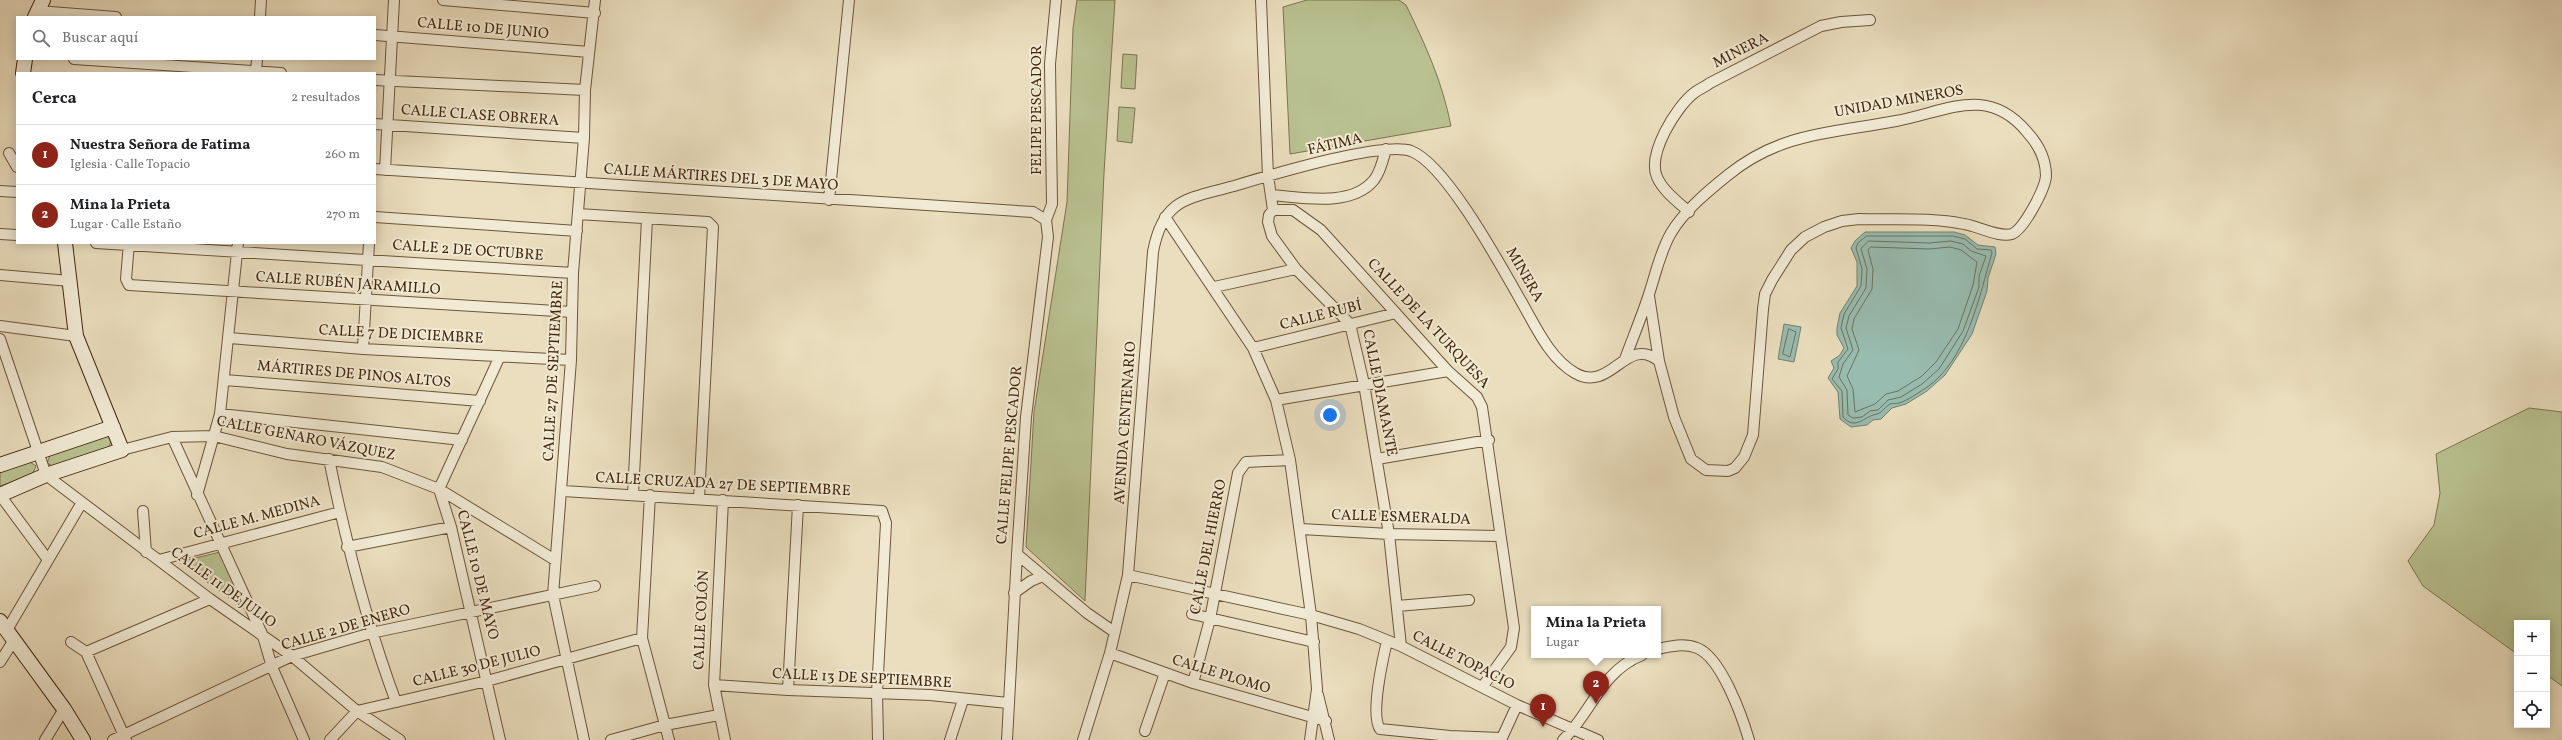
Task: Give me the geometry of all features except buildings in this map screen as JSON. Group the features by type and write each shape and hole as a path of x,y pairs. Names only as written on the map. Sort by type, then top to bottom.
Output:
{"street":[{"path":"260,16 261,0"},
{"path":"380,170 387,125 394,0"},
{"path":"443,0 509,3 595,13"},
{"name":"CALLE 27 DE SEPTIEMBRE","path":"584,740 553,595 571,360 573,273 579,184 584,138 585,90 595,13 595,0"},
{"path":"829,200 849,0"},
{"name":"FELIPE PESCADOR","path":"1046,220 1052,204 1050,64 1056,0"},
{"name":"CALLE DIAMANTE","path":"1261,0 1268,176 1273,210 1269,215 1269,229 1296,269 1350,324 1364,384 1389,534 1401,646"},
{"path":"38,9 106,16"},
{"name":"MINERA","path":"1688,212 1661,184 1654,167 1661,142 1676,112 1685,102 1694,93 1710,83 1821,26 1841,22 1870,20"},
{"name":"CALLE 10 DE JUNIO","path":"376,35 590,52"},
{"path":"23,72 25,60"},
{"path":"88,60 256,72 257,60"},
{"path":"376,80 585,90"},
{"name":"UNIDAD MINEROS","path":"1625,359 1649,295 1666,243 1673,231 1688,212 1741,165 1788,141 1836,129 1897,121 1958,105 1975,104 2005,111 2017,120 2035,141 2045,164 2043,189 2022,225 2014,233 2003,235 1962,223 1859,219 1842,221 1824,227 1805,237 1791,250 1780,265 1765,294 1753,435 1744,457 1735,468 1728,471 1706,470 1691,459 1674,416 1659,361"},
{"name":"CALLE CLASE OBRERA","path":"376,124 584,138"},
{"path":"1271,195 1322,198 1358,192 1374,180 1386,149"},
{"name":"FÁTIMA","path":"1268,176 1386,149 1409,151"},
{"name":"MINERA","path":"1409,151 1424,158 1436,168 1489,244 1550,350 1575,373 1597,377 1607,374 1625,359"},
{"path":"9,153 16,165"},
{"name":"CALLE MÁRTIRES DEL 3 DE MAYO","path":"380,170 1033,212 1046,220"},
{"name":"AVENIDA CENTENARIO","path":"1083,740 1110,653 1113,631 1128,575 1153,252 1157,231 1165,217 1174,206 1187,199 1268,176"},
{"path":"0,191 16,192"},
{"name":"CALLE DE LA TURQUESA","path":"1273,210 1293,210 1312,222 1396,312 1448,371 1477,397 1485,415 1500,536 1514,628 1511,647 1483,686"},
{"path":"578,214 708,222 712,227 699,499"},
{"path":"376,217 577,231"},
{"path":"1165,217 1254,348 1276,400 1290,460 1301,529 1314,642 1316,689 1314,718 1310,740"},
{"path":"633,494 647,219"},
{"name":"CALLE FELIPE PESCADOR","path":"1046,220 1048,237 1026,417 1017,554 1087,613 1113,631"},
{"path":"0,234 16,235"},
{"path":"48,560 0,495 46,476 122,450 76,336 65,244"},
{"name":"CALLE 2 DE OCTUBRE","path":"128,244 237,247 368,259 573,273"},
{"name":"CALLE RUBÉN JARAMILLO","path":"128,244 126,279 130,285 365,301 572,312"},
{"path":"363,349 369,244"},
{"path":"197,495 220,414 230,338 237,247"},
{"path":"1214,287 1296,269"},
{"path":"0,275 70,281"},
{"path":"1649,295 1659,361"},
{"name":"CALLE RUBÍ","path":"1254,348 1396,312"},
{"path":"0,326 76,336"},
{"name":"CALLE 7 DE DICIEMBRE","path":"230,338 363,349 571,360"},
{"path":"0,339 39,451 46,476"},
{"path":"1625,359 1644,354 1653,356 1659,361"},
{"path":"439,489 500,356"},
{"path":"1276,400 1448,371"},
{"name":"MÁRTIRES DE PINOS ALTOS","path":"225,380 480,401"},
{"path":"220,414 462,440"},
{"path":"0,465 113,427"},
{"name":"CALLE GENARO VÁZQUEZ","path":"122,450 172,437 214,436 281,453 382,467 439,489 555,560"},
{"path":"172,437 219,544 263,636 272,667 304,740"},
{"path":"1377,459 1489,440"},
{"path":"329,459 347,547 371,634 396,702"},
{"name":"CALLE DEL HIERRO","path":"1193,682 1210,620 1238,473 1242,465 1254,460 1290,460"},
{"name":"CALLE 11 DE JULIO","path":"46,476 81,504 159,560 210,600 292,656 357,711 400,740"},
{"name":"CALLE 10 DE MAYO","path":"439,489 451,527 500,740"},
{"name":"CALLE CRUZADA 27 DE SEPTIEMBRE","path":"562,491 650,495 882,511 886,523 877,693"},
{"path":"650,495 642,638 669,740"},
{"name":"CALLE COLÓN","path":"723,500 714,685 725,740"},
{"path":"0,662 7,630 81,504"},
{"path":"788,690 798,505"},
{"path":"143,511 146,552"},
{"name":"CALLE M. MEDINA","path":"159,560 340,512"},
{"path":"347,547 451,527"},
{"name":"CALLE ESMERALDA","path":"1301,529 1389,534 1500,536"},
{"path":"1007,740 1017,554"},
{"name":"CALLE TOPACIO","path":"1128,575 1311,615 1359,629 1401,646 1483,686 1517,705 1575,728 1598,740"},
{"path":"1014,592 1031,581 1043,576"},
{"name":"CALLE 2 DE ENERO","path":"113,740 125,738 292,656 371,634 595,586"},
{"path":"86,652 210,600"},
{"path":"1397,606 1469,600"},
{"path":"1192,614 1210,620 1314,642"},
{"path":"7,630 64,709 83,740"},
{"name":"CALLE 30 DE JULIO","path":"357,711 487,681 642,638"},
{"path":"1387,641 1380,671 1376,719 1377,725 1383,730 1449,738 1501,739 1517,705"},
{"path":"71,642 86,652 125,738"},
{"path":"1661,648 1685,644 1706,653 1736,702 1749,740"},
{"name":"CALLE PLOMO","path":"1110,653 1193,682 1326,721"},
{"path":"1563,740 1575,728 1594,695 1611,676 1626,664 1637,658"},
{"path":"1145,731 1166,673"},
{"name":"CALLE 13 DE SEPTIEMBRE","path":"714,685 788,690 930,695 1008,704"},
{"path":"1316,689 1326,721 1329,740"},
{"path":"877,693 878,740"},
{"path":"950,740 963,700"},
{"path":"45,740 64,709"},
{"path":"330,740 357,711"},
{"path":"611,740 665,725 719,715"}],"green space":[{"path":"1077,0 1115,0 1104,173 1085,601 1026,547 1034,412 1067,202 1073,28"},
{"path":"1307,0 1399,0 1406,5 1433,64 1443,94 1451,126 1290,154 1283,7"},
{"path":"1123,54 1137,55 1135,89 1121,88"},
{"path":"1119,107 1135,108 1132,143 1117,141"},
{"path":"2529,408 2562,412 2562,686 2550,677 2550,620 2514,620 2514,652 2423,586 2408,561 2434,525 2440,493 2436,454"},
{"path":"103,433 112,437 109,447 56,468 47,463 51,453"},
{"path":"27,460 36,466 32,475 0,486 0,470"},
{"path":"220,552 245,609 179,562"}],"water":[{"path":"1865,232 1954,232 1965,235 1978,245 1995,247 1996,254 1988,278 1987,291 1972,334 1945,375 1927,391 1906,404 1892,408 1881,419 1873,420 1867,425 1851,427 1840,419 1838,392 1828,378 1834,368 1831,361 1840,355 1844,348 1837,335 1840,313 1857,286 1857,262 1851,248 1855,241"},
{"path":"1784,324 1801,327 1794,362 1778,359"}],"place":[{"name":"Mina la Prieta","path":"1596,704"},
{"name":"Nuestra Señora de Fatima","path":"1543,727"}]}
